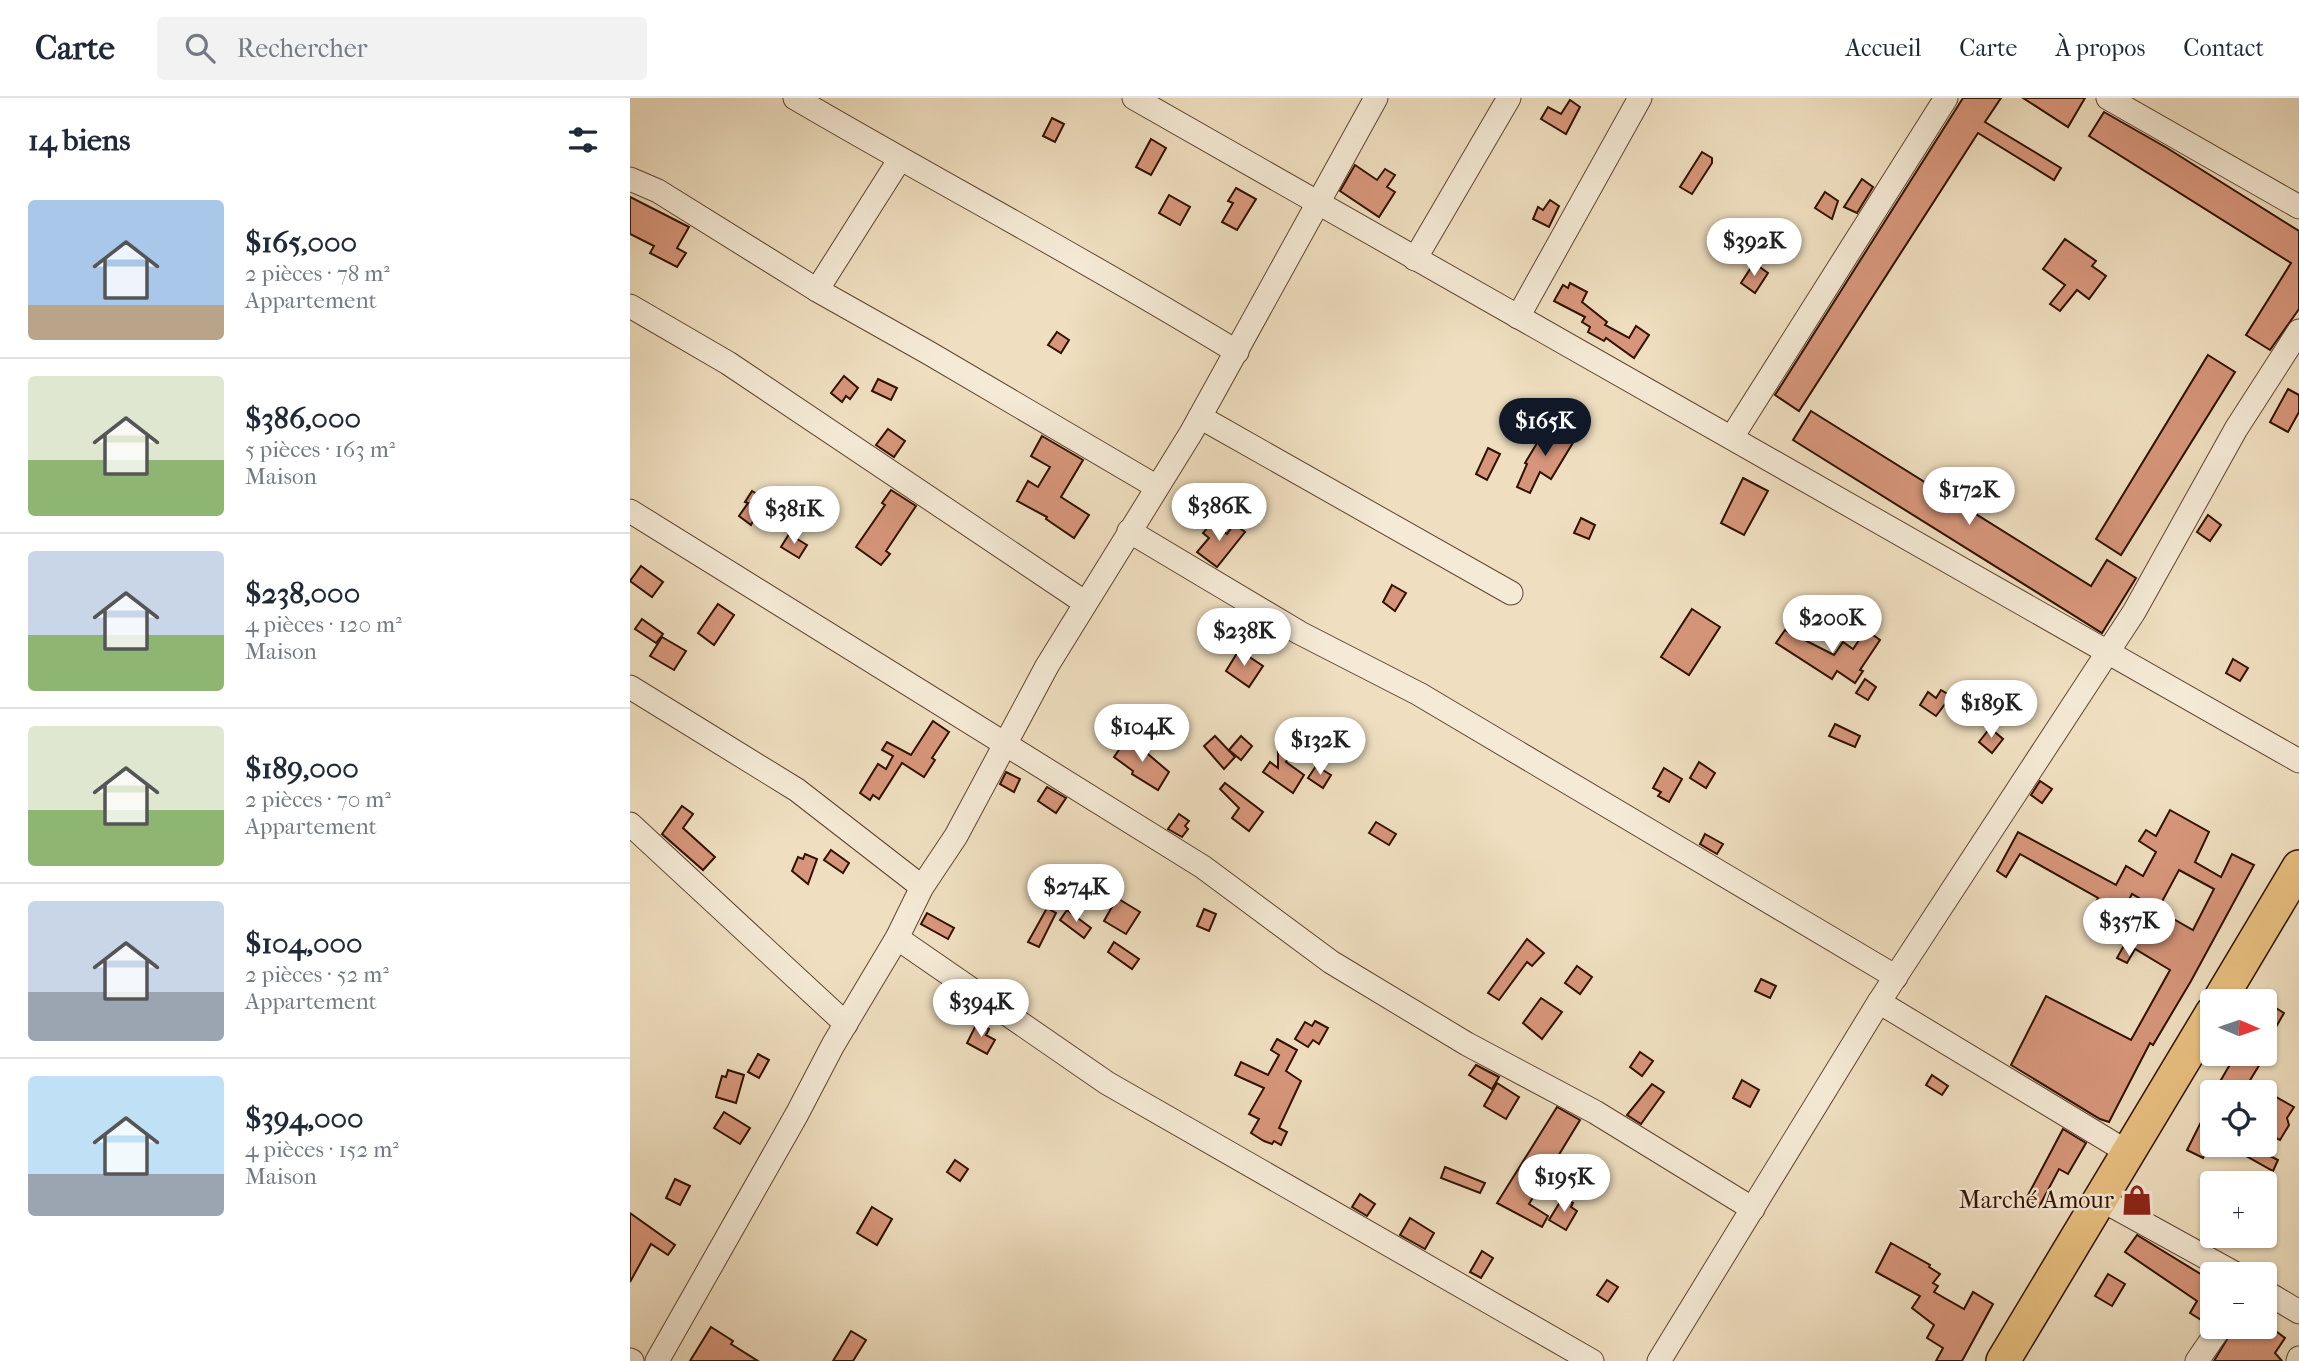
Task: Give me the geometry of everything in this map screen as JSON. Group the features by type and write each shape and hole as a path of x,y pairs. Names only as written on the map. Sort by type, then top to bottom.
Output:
{"highway":[{"path":"2226,989 2299,867"},
{"path":"2003,1361 2200,1033"}],"street":[{"path":"795,98 1134,289 1237,352"},
{"path":"1135,98 1318,205 2108,650 2299,761"},
{"path":"657,1361 897,938 922,887 956,836 1047,666 1200,417 1376,98"},
{"path":"1415,259 1508,98"},
{"path":"1518,317 1640,98"},
{"path":"1732,437 1946,98"},
{"path":"2108,98 2299,206"},
{"path":"817,290 900,159"},
{"path":"630,179 670,198 817,290 1157,487"},
{"path":"630,306 728,363 1084,602"},
{"path":"1659,1361 1879,1002 2134,612 2236,429 2299,331"},
{"path":"1200,417 1511,593"},
{"path":"630,511 1203,867 1331,962 1467,1044 1595,1112 1753,1209"},
{"path":"1129,531 1300,633 1419,694 1896,977"},
{"path":"630,687 797,790 922,887"},
{"path":"630,824 846,1024"},
{"path":"897,938 1107,1083 1592,1361"},
{"path":"1879,1002 2129,1153"},
{"path":"2100,1199 2214,1262"},
{"path":"2277,1299 2299,1312"},
{"path":"2197,1361 2212,1339"}],"building":[{"path":"1963,98 2001,98 1985,122 2061,168 2054,180 1978,133 1799,411 1775,395"},
{"path":"2023,98 2085,98 2068,127"},
{"path":"1570,100 1580,107 1566,134 1541,119 1548,107 1561,114"},
{"path":"2104,112 2299,231 2299,309 2270,350 2246,335 2291,263 2089,136"},
{"path":"1052,118 1064,124 1055,142 1043,136"},
{"path":"1151,139 1166,148 1151,175 1136,167"},
{"path":"1702,152 1712,158 1712,163 1692,194 1680,187"},
{"path":"1355,165 1377,180 1385,169 1395,175 1387,187 1395,192 1379,217 1340,191"},
{"path":"1862,179 1873,187 1857,213 1844,207"},
{"path":"1236,188 1256,199 1237,230 1222,222 1233,203 1228,201"},
{"path":"1825,192 1838,201 1832,219 1815,208"},
{"path":"1169,195 1190,207 1180,225 1159,213"},
{"path":"630,197 689,227 677,248 686,253 677,267 650,253 654,246 630,234"},
{"path":"1550,200 1559,206 1549,227 1533,219 1538,207 1543,210"},
{"path":"2065,239 2096,261 2092,266 2106,276 2089,299 2077,290 2060,311 2050,304 2065,285 2043,269"},
{"path":"1754,263 1768,273 1755,293 1741,283"},
{"path":"1570,283 1587,292 1582,302 1607,322 1605,325 1629,338 1636,326 1649,335 1634,358 1606,338 1604,341 1588,332 1590,327 1582,322 1585,317 1554,301 1563,285 1568,288"},
{"path":"1057,332 1069,340 1061,353 1048,345"},
{"path":"2208,355 2235,372 2121,555 2096,539"},
{"path":"844,376 858,388 850,399 846,396 842,402 831,393"},
{"path":"878,379 897,388 891,400 872,391"},
{"path":"2288,389 2299,395 2299,412 2288,432 2270,422"},
{"path":"1811,411 2091,586 2107,560 2136,578 2102,633 1793,440"},
{"path":"1548,425 1574,441 1551,479 1540,472 1530,493 1517,487 1527,464 1525,463"},
{"path":"888,429 905,441 894,457 876,445"},
{"path":"1042,436 1083,460 1061,497 1089,515 1074,538 1046,519 1047,517 1017,501 1028,481 1038,487 1050,467 1031,456"},
{"path":"1488,448 1500,454 1487,480 1476,474"},
{"path":"1743,478 1768,491 1744,535 1721,523"},
{"path":"891,490 916,506 886,551 890,554 881,565 856,547 885,505 882,503"},
{"path":"752,491 765,499 751,525 739,516"},
{"path":"2208,515 2221,525 2210,541 2197,532"},
{"path":"1581,518 1595,525 1589,539 1574,533"},
{"path":"1212,522 1227,534 1234,524 1245,532 1217,567 1197,552 1209,538 1203,533"},
{"path":"789,534 807,545 799,558 781,547"},
{"path":"641,566 663,582 652,597 630,581"},
{"path":"1392,585 1406,593 1395,611 1383,602"},
{"path":"718,604 734,615 714,645 698,633"},
{"path":"1692,609 1720,627 1689,675 1661,657"},
{"path":"642,619 663,634 656,643 635,629"},
{"path":"1785,630 1834,655 1843,642 1853,649 1866,630 1880,640 1860,670 1863,671 1855,683 1837,671 1832,679 1776,643"},
{"path":"662,637 686,651 674,670 650,656"},
{"path":"1239,650 1263,666 1249,687 1226,671"},
{"path":"2233,659 2248,668 2240,681 2226,673"},
{"path":"1865,679 1876,687 1868,700 1856,693"},
{"path":"1941,690 1951,696 1936,716 1920,705 1928,692 1936,698"},
{"path":"1300,718 1307,722 1303,729 1316,737 1309,749 1296,742 1286,762 1304,775 1293,793 1263,772 1270,762 1278,768 1278,749"},
{"path":"933,721 949,732 932,758 935,760 924,777 902,763 879,799 873,795 870,800 860,793 878,764 886,769 893,756 882,750 887,742 911,755"},
{"path":"1835,724 1860,736 1855,747 1829,736"},
{"path":"1990,728 2003,739 1992,753 1979,742"},
{"path":"1215,736 1235,757 1224,769 1204,746"},
{"path":"1241,736 1252,746 1241,760 1229,750"},
{"path":"1128,737 1169,772 1158,790 1132,774 1133,771 1114,757"},
{"path":"1699,762 1715,773 1706,788 1690,778"},
{"path":"1316,766 1331,775 1323,788 1308,778"},
{"path":"1664,768 1682,779 1669,802 1658,796 1661,792 1653,788"},
{"path":"1006,772 1020,779 1014,792 1000,784"},
{"path":"2040,781 2052,789 2042,803 2031,795"},
{"path":"1225,783 1263,812 1249,831 1232,818 1239,808 1220,789"},
{"path":"1047,787 1066,798 1056,813 1038,801"},
{"path":"682,806 693,814 683,828 715,857 703,870 662,834"},
{"path":"2170,810 2209,832 2195,862 2221,877 2232,854 2254,865 2191,981 2153,1045 2150,1043 2109,1122 2011,1065 2046,996 2131,1040 2170,970 2135,949 2127,963 2117,958 2127,940 2089,919 2098,898 2020,854 2006,877 1997,871 2018,832 2116,885 2126,866 2143,876 2156,852 2139,841 2146,830 2156,836","holes":["2179,870 2214,889 2193,930 2170,917 2156,942 2118,921 2132,894 2158,909"]},
{"path":"1179,814 1189,821 1185,826 1188,829 1182,837 1168,829"},
{"path":"1376,822 1396,834 1389,845 1369,833"},
{"path":"1705,834 1723,844 1717,854 1700,844"},
{"path":"831,850 849,863 843,873 824,860"},
{"path":"805,854 817,859 808,884 792,871 798,857 803,859"},
{"path":"1117,898 1140,912 1126,934 1104,921"},
{"path":"1047,908 1056,913 1039,947 1028,942"},
{"path":"1204,909 1216,914 1209,931 1197,926"},
{"path":"1067,910 1091,928 1084,938 1060,920"},
{"path":"927,913 954,928 948,939 921,924"},
{"path":"1527,939 1544,953 1532,966 1527,962 1499,1000 1488,993"},
{"path":"1114,942 1139,959 1132,969 1108,952"},
{"path":"1577,966 1592,977 1580,994 1565,983"},
{"path":"1761,979 1776,986 1770,998 1755,991"},
{"path":"1541,998 1562,1012 1542,1039 1523,1023"},
{"path":"2277,1009 2284,1013 2277,1025"},
{"path":"1315,1021 1328,1028 1319,1044 1313,1040 1308,1047 1295,1039 1305,1022 1312,1026"},
{"path":"977,1023 989,1029 986,1035 995,1040 987,1054 967,1043"},
{"path":"1277,1039 1297,1050 1286,1071 1301,1081 1279,1128 1287,1132 1281,1145 1274,1141 1272,1144 1264,1141 1251,1133 1259,1119 1249,1114 1264,1088 1235,1075 1241,1062 1268,1075 1279,1055 1271,1050"},
{"path":"1640,1052 1653,1061 1642,1076 1630,1067"},
{"path":"758,1054 769,1060 759,1078 748,1072"},
{"path":"1476,1065 1499,1077 1492,1089 1469,1075"},
{"path":"2229,1066 2259,1066 2250,1080 2221,1080"},
{"path":"728,1070 744,1075 736,1103 716,1097 722,1076 726,1077"},
{"path":"1932,1075 1948,1086 1942,1095 1926,1085"},
{"path":"1742,1080 1759,1090 1750,1107 1733,1098"},
{"path":"1497,1083 1519,1097 1506,1119 1484,1106"},
{"path":"1652,1084 1664,1092 1641,1124 1627,1115"},
{"path":"2277,1098 2294,1107 2287,1118 2289,1125 2280,1140 2277,1138"},
{"path":"1557,1107 1580,1120 1529,1204 1548,1216 1542,1227 1497,1203"},
{"path":"724,1112 750,1128 740,1144 714,1128"},
{"path":"2200,1124 2200,1156 2187,1150"},
{"path":"2063,1129 2086,1143 2068,1174 2059,1169 2039,1207 2026,1199"},
{"path":"2248,1157 2272,1157 2278,1160 2273,1171"},
{"path":"955,1160 968,1169 960,1181 947,1172"},
{"path":"1445,1167 1485,1183 1480,1193 1441,1178"},
{"path":"675,1179 690,1186 680,1205 666,1198"},
{"path":"1360,1194 1375,1204 1367,1216 1352,1207"},
{"path":"1563,1197 1573,1203 1571,1207 1577,1211 1566,1230 1549,1220"},
{"path":"872,1207 892,1219 877,1245 857,1233"},
{"path":"630,1213 675,1245 668,1255 651,1244 630,1282"},
{"path":"1410,1218 1434,1233 1425,1249 1400,1235"},
{"path":"2137,1235 2200,1274 2200,1319 2190,1313 2197,1301 2125,1252"},
{"path":"1891,1243 1930,1265 1929,1267 1940,1274 1933,1283 1938,1286 1934,1292 1964,1309 1973,1292 1993,1304 1962,1361 1936,1361 1943,1348 1927,1338 1934,1325 1912,1308 1920,1296 1876,1272"},
{"path":"1482,1251 1493,1258 1481,1278 1470,1272"},
{"path":"2108,1274 2125,1284 2112,1306 2095,1296"},
{"path":"1607,1280 1618,1287 1608,1302 1597,1295"},
{"path":"711,1327 733,1341 731,1344 758,1361 690,1361"},
{"path":"851,1331 866,1340 853,1361 833,1361"},
{"path":"2277,1332 2285,1338 2275,1353 2282,1361 2214,1361 2227,1339 2277,1339"}],"place":[{"name":"Marché Amour","path":"2137,1200"}]}
